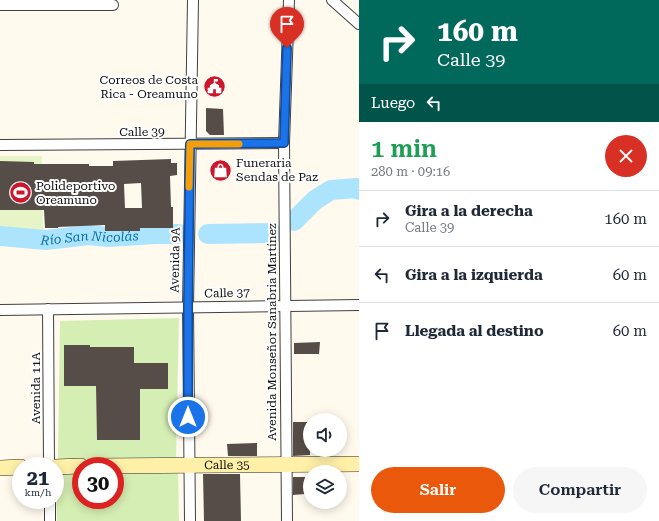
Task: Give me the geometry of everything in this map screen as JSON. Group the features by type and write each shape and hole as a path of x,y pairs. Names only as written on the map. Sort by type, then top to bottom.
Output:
{"main road":[{"name":"Calle 35","path":"124,466 359,464"},
{"path":"0,468 12,467"}],"street":[{"name":"Avenida 9A","path":"190,521 188,307 193,0"},
{"name":"Avenida Monseñor Sanabria Martínez","path":"286,521 284,143 289,0"},
{"path":"332,0 359,24"},
{"path":"0,5 45,2 113,5"},
{"name":"Calle 39","path":"0,145 284,143"},
{"name":"Calle 37","path":"0,310 359,305"},
{"name":"Avenida 11A","path":"48,309 49,457"},
{"path":"50,509 50,521"}],"green space":[{"name":"Polideportivo Oreamuno","path":"0,156 42,156 43,231 0,230"},
{"path":"179,318 176,459 72,457 72,459 64,459 64,457 58,457 60,321","holes":["64,345 90,345 90,360 99,360 99,347 134,347 134,363 168,389 140,389 140,440 97,440 96,363 64,385"]},
{"path":"178,471 179,521 57,521 57,509 64,509 64,474 72,473 72,509 124,509 124,472"}],"building":[{"path":"206,108 223,109 224,135 210,135 206,131"},
{"path":"171,159 171,163 177,163 177,175 170,176 171,207 173,207 173,228 140,228 140,231 105,231 105,225 45,228 44,210 0,210 0,161 34,162 34,164 89,164 89,166 113,166 113,161","holes":["141,183 142,208 125,208 124,184"]},
{"path":"320,342 319,354 294,354 294,343"},
{"path":"64,345 90,345 90,347 134,347 134,363 168,363 168,389 140,389 140,440 97,440 96,386 64,386"},
{"path":"293,422 303,422 303,455 293,456"},
{"path":"257,443 257,456 228,456 227,444"},
{"path":"203,474 240,474 241,521 204,521"},
{"path":"293,477 303,477 303,494 293,495"}],"waterway":[{"name":"Río San Nicolás","path":"294,221 315,200 331,190 357,188 359,190"},
{"name":"Río San Nicolás","path":"208,234 273,233"},
{"name":"Río San Nicolás","path":"0,236 46,240 89,235 108,237 179,234"}],"slow traffic":[{"path":"189,187 190,144 239,144"}],"place":[{"name":"Correos de Costa Rica - Oreamuno","path":"214,87"},
{"name":"Funeraria Sendas de Paz","path":"221,170"},
{"name":"Polideportivo Oreamuno","path":"21,193"}],"route":[{"path":"188,417 190,144 284,143 287,48"}]}
